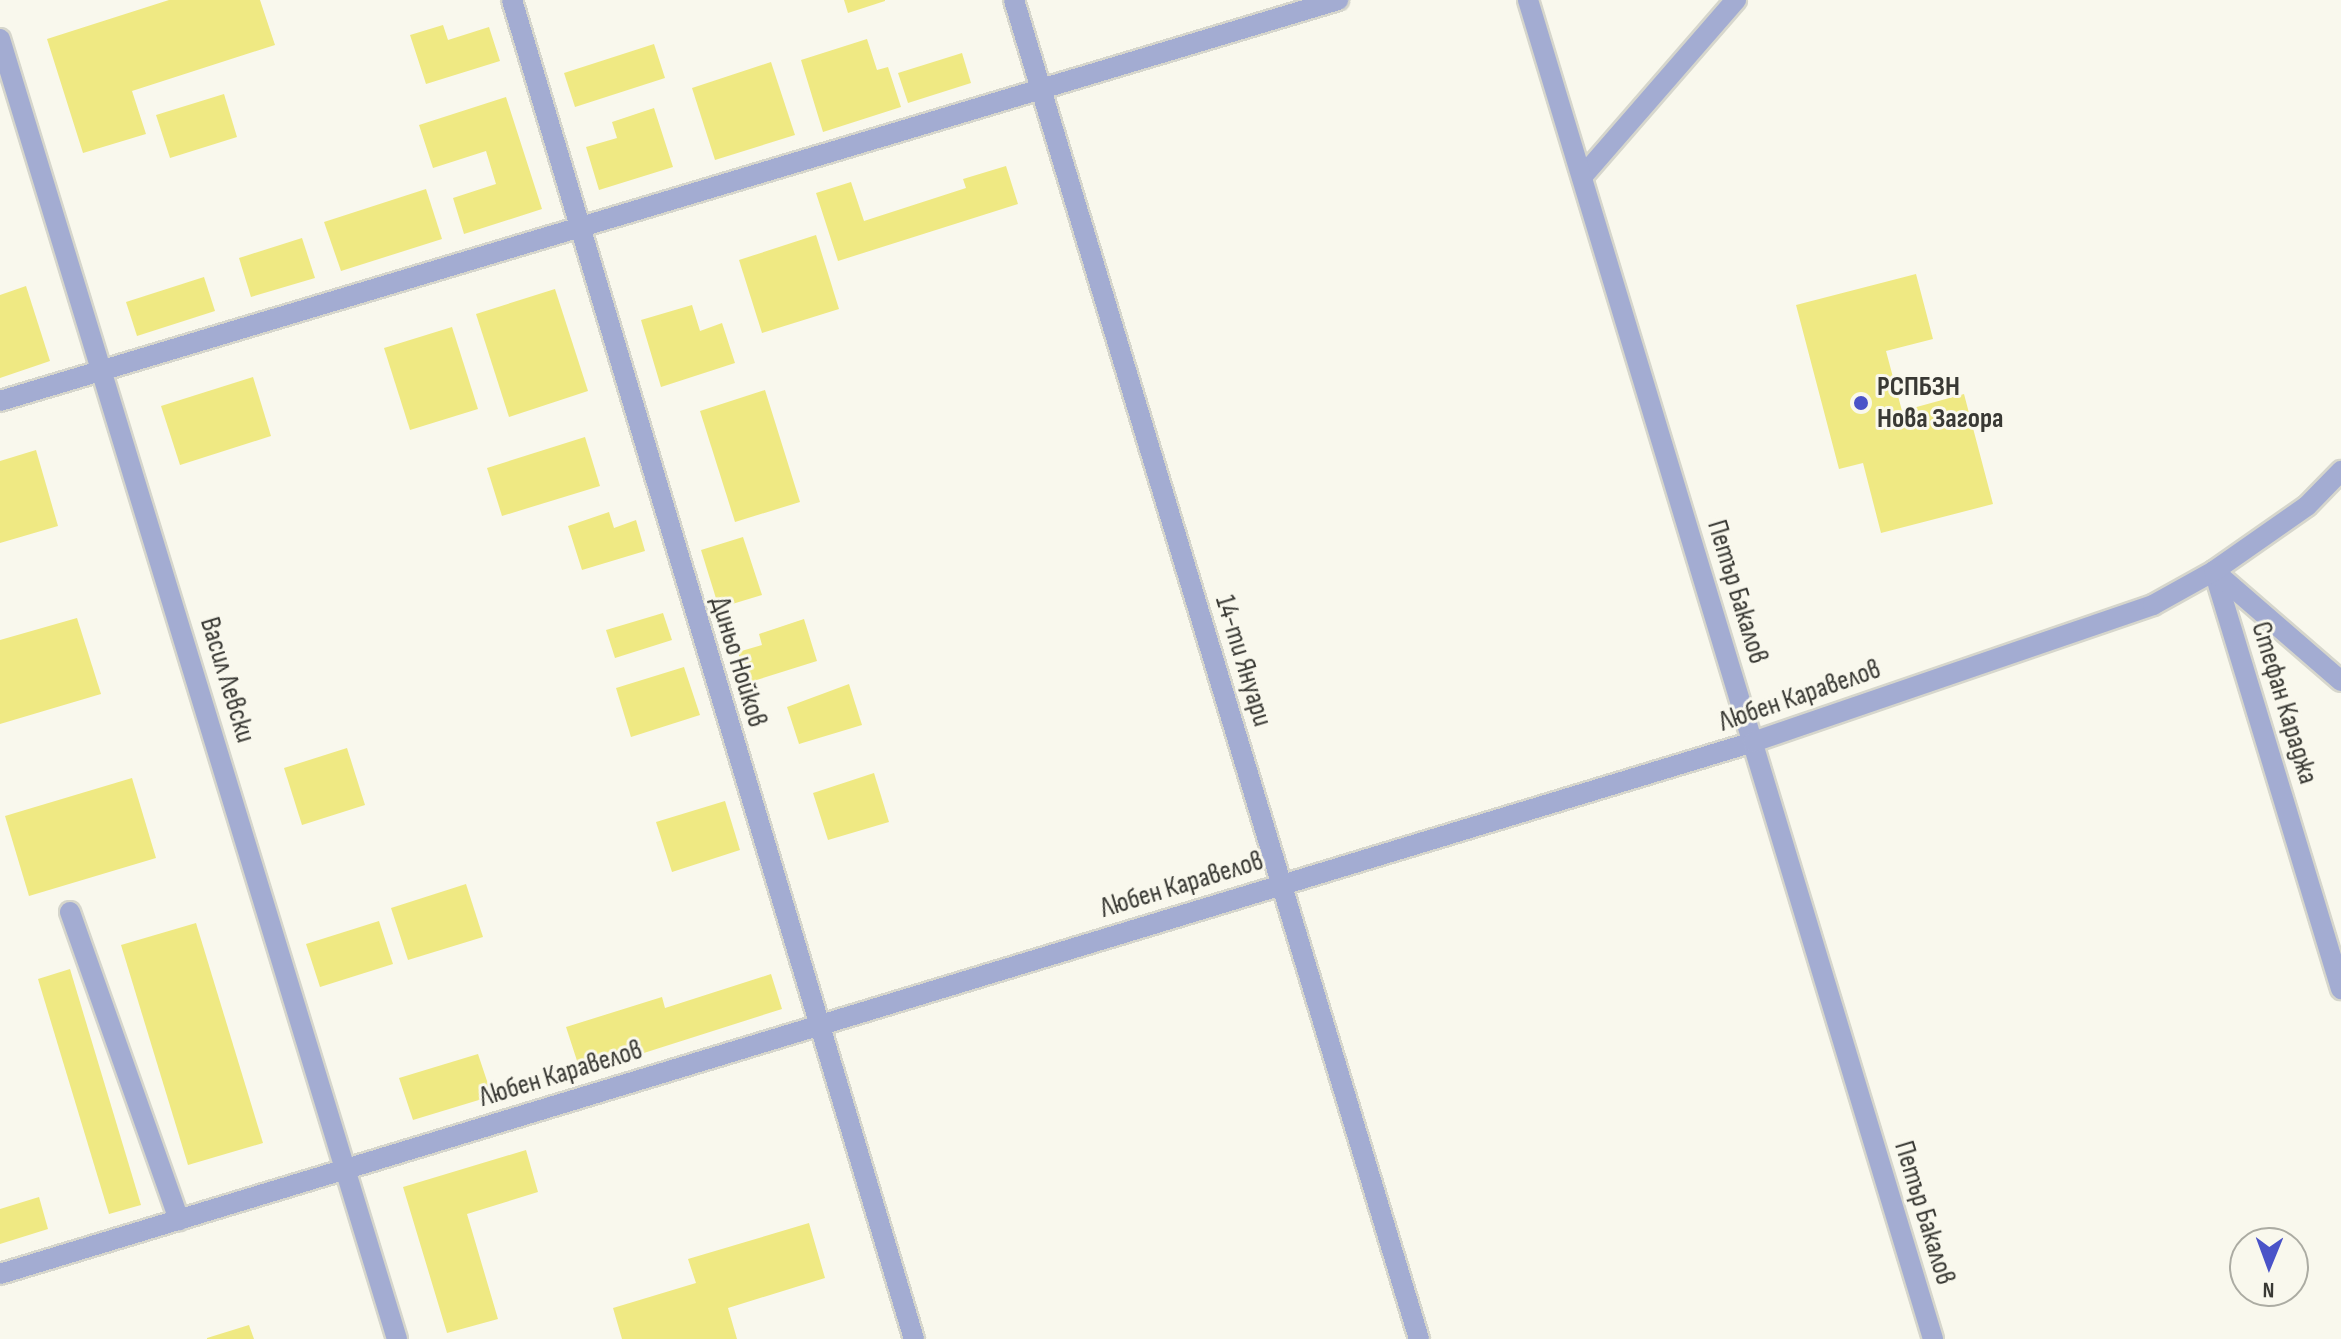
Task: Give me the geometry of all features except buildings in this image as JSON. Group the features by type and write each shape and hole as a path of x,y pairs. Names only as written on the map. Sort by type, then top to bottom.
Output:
{"street":[{"name":"Диньо Нойков","path":"512,0 914,1339"},
{"name":"14-ти Януари","path":"1014,0 1419,1339"},
{"path":"0,401 1338,0"},
{"name":"Петър Бакалов","path":"1528,0 1933,1339"},
{"path":"1582,177 1736,0"},
{"name":"Васил Левски","path":"0,39 104,370 397,1339"},
{"name":"Любен Каравелов","path":"0,1274 1753,742 2153,605 2214,571 2307,506 2341,471"},
{"path":"2214,571 2341,681"},
{"name":"Стефан Караджа","path":"2214,571 2341,989"},
{"path":"70,912 179,1220"}],"place":[{"name":"РСПБЗН Нова Загора","path":"1861,403"}]}
